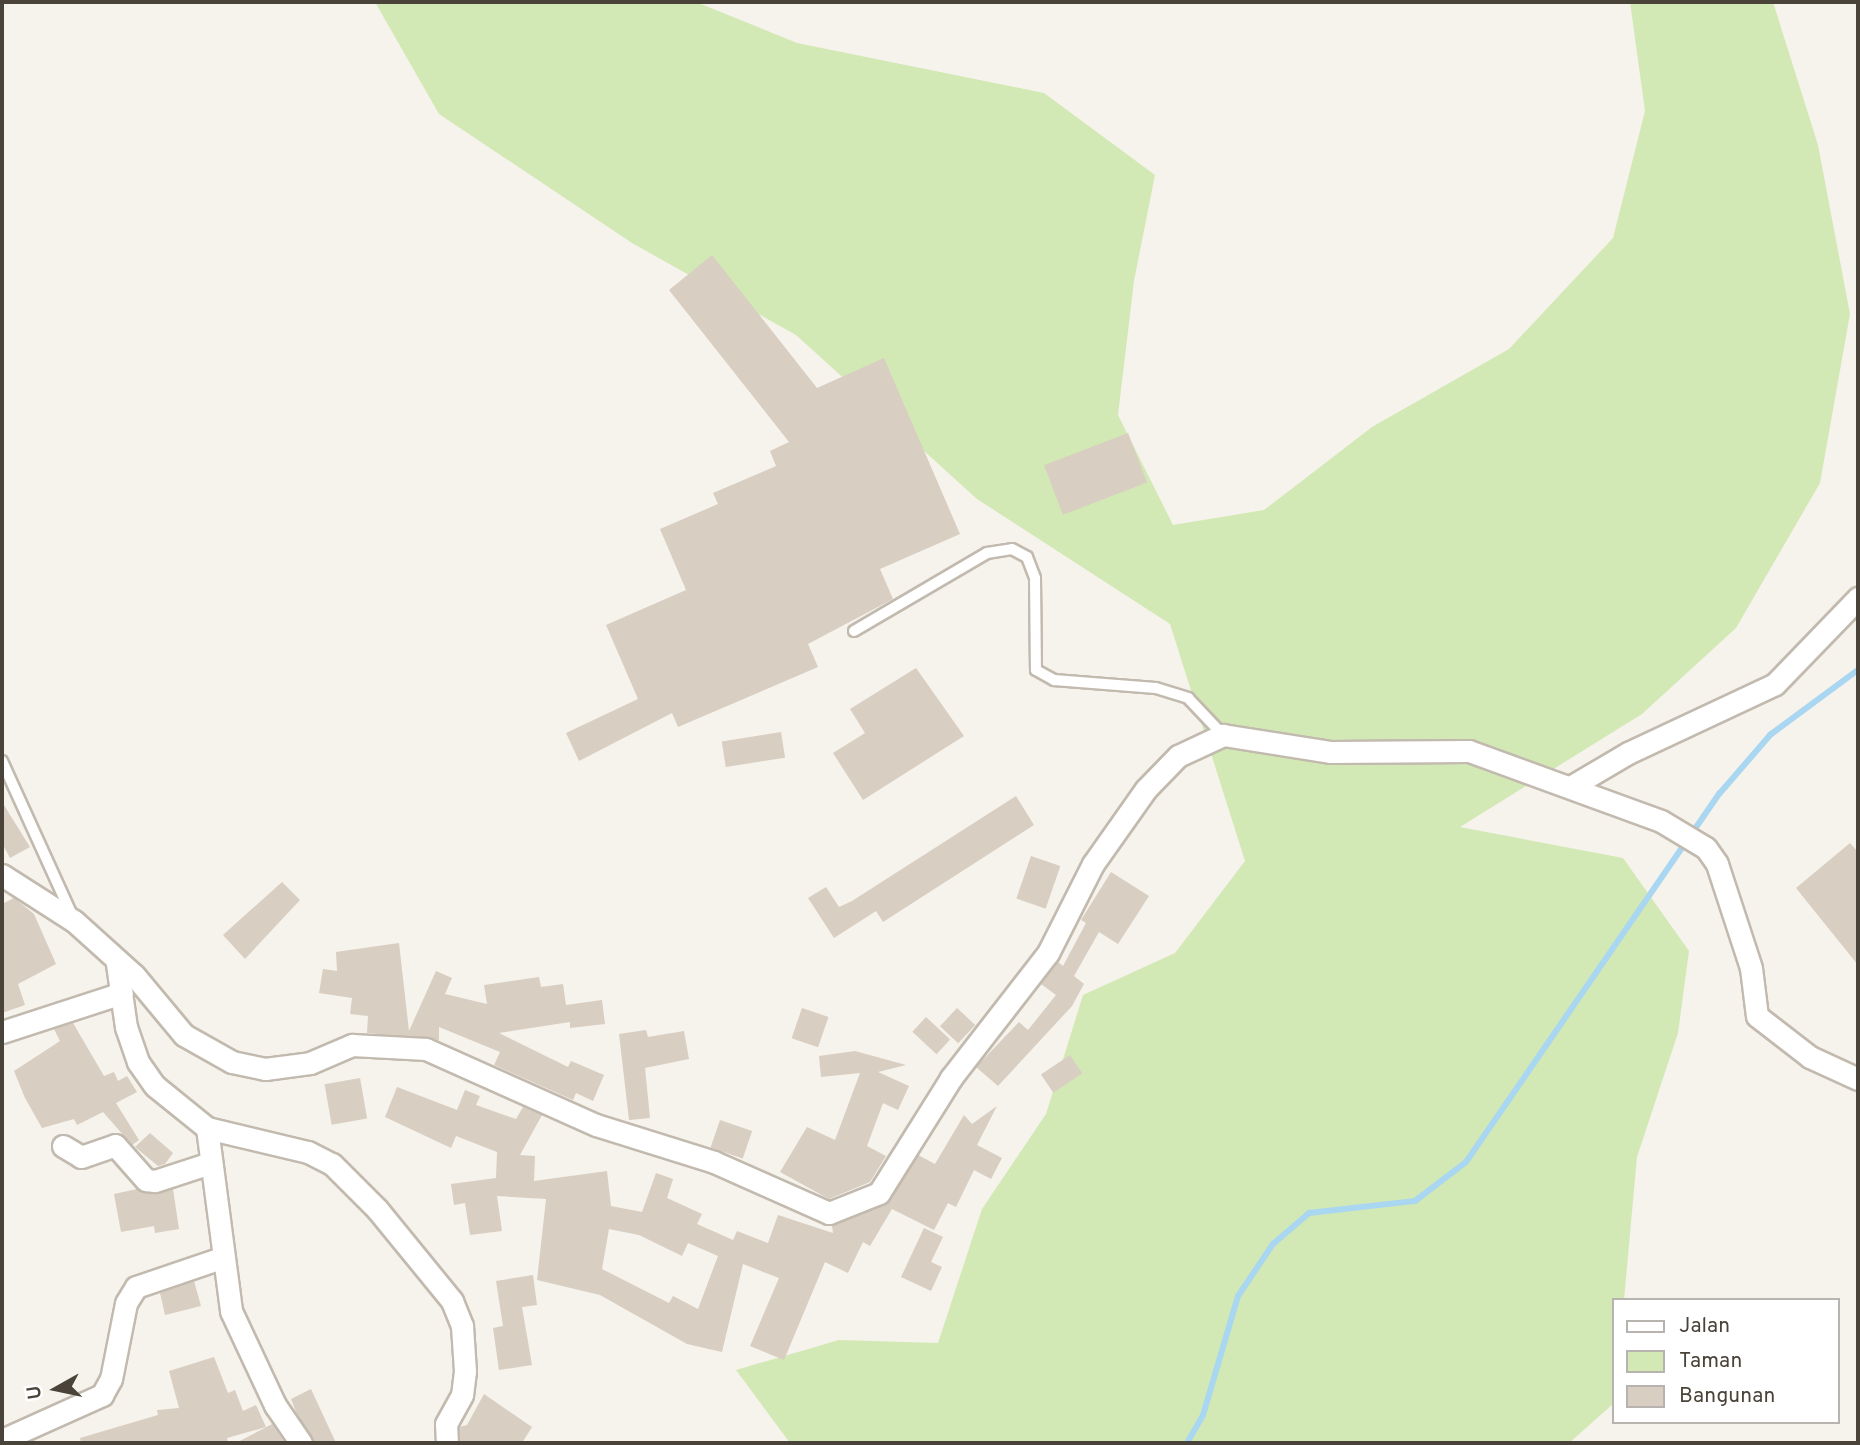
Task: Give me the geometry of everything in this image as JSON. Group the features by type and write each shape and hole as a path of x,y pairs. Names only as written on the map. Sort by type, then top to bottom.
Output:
{"street":[{"path":"1572,786 1628,753 1775,684 1858,598"},
{"path":"2,875 74,921 117,964 148,990 184,1035 232,1062 265,1069 310,1063 352,1045 426,1049 596,1125 714,1162 818,1211 841,1211 879,1193 951,1078 1048,953 1093,864 1146,789 1178,756 1223,735 1330,752 1469,751 1572,786 1687,833 1706,848 1717,864 1751,968 1758,1016 1810,1057 1858,1079"},
{"path":"117,964 126,1027 146,1074 207,1128 296,1149 332,1164 377,1209 452,1301 462,1326 465,1371 462,1395 446,1424 447,1443"},
{"path":"2,1032 122,993"},
{"path":"207,1128 221,1258 231,1311 252,1362 301,1443"},
{"path":"64,1146 80,1157 115,1145 146,1180 155,1181 210,1163"},
{"path":"2,1440 102,1395 111,1379 126,1303 136,1287 221,1258"}],"lane":[{"path":"855,631 987,553 1012,549 1027,557 1035,578 1036,670 1054,680 1156,688 1188,698 1223,735"},
{"path":"2,761 74,921"}],"green space":[{"path":"375,2 696,2 797,43 1044,93 1155,175 1134,281 1118,415 1173,525 1264,510 1372,427 1509,349 1613,238 1645,111 1630,2 1773,2 1818,145 1850,314 1820,483 1736,628 1642,714 1460,827 1623,858 1689,951 1678,1033 1637,1157 1624,1298 1612,1298 1612,1405 1569,1443 790,1443 736,1370 839,1340 938,1343 982,1209 1046,1114 1083,995 1175,953 1245,861 1170,624 977,499 796,335 632,243 439,114"}],"building":[{"path":"712,255 817,388 884,358 960,534 880,569 893,599 808,644 818,667 678,727 672,713 579,761 566,733 638,699 606,625 686,590 660,529 718,504 713,493 776,466 770,451 789,442 669,290"},
{"path":"1128,433 1147,482 1063,515 1044,465"},
{"path":"916,668 964,736 863,800 833,753 865,733 850,709"},
{"path":"781,732 785,758 726,767 722,741"},
{"path":"1016,796 1034,825 883,922 876,911 834,938 808,898 826,887 839,907 852,901"},
{"path":"2,802 30,847 10,858 2,843"},
{"path":"1850,843 1858,852 1858,965 1796,888"},
{"path":"1031,856 1060,866 1046,909 1016,899"},
{"path":"1111,872 1149,896 1118,944 1099,932 1074,976 1084,984 1072,1006 998,1086 976,1067 1019,1022 1028,1030 1056,995 1041,984 1058,962 1063,966 1086,923 1081,920"},
{"path":"282,882 300,900 245,959 223,935"},
{"path":"14,898 34,914 56,964 18,984 25,1005 2,1013 2,904"},
{"path":"399,943 409,1031 436,971 452,978 445,994 487,1004 484,985 539,977 541,987 563,984 566,1005 602,1000 605,1024 570,1028 570,1022 499,1033 568,1067 571,1061 604,1075 593,1101 576,1093 573,1100 494,1065 500,1052 439,1027 439,1040 367,1033 368,1016 350,1014 352,998 319,993 323,969 337,971 336,952"},
{"path":"802,1008 828,1017 818,1047 792,1038"},
{"path":"957,1008 975,1025 958,1043 940,1026"},
{"path":"926,1017 950,1040 936,1054 912,1032"},
{"path":"73,1023 104,1076 114,1072 118,1081 127,1076 137,1092 116,1103 139,1140 132,1145 103,1112 77,1125 74,1119 42,1128 25,1098 14,1071 60,1041 54,1029"},
{"path":"646,1030 648,1037 684,1031 689,1059 645,1068 650,1118 629,1120 619,1034"},
{"path":"855,1051 906,1065 878,1072 909,1086 898,1110 883,1103 867,1146 886,1156 870,1182 829,1199 780,1172 807,1127 835,1140 860,1073 821,1077 819,1056"},
{"path":"1070,1055 1082,1073 1053,1093 1041,1075"},
{"path":"360,1078 367,1118 332,1125 325,1084"},
{"path":"397,1087 457,1110 465,1090 480,1096 476,1105 516,1119 523,1107 542,1115 520,1155 535,1156 534,1181 607,1171 611,1206 642,1212 656,1173 673,1179 667,1198 702,1214 697,1224 733,1240 737,1231 768,1243 778,1215 833,1233 832,1226 890,1201 918,1155 935,1164 964,1115 972,1124 997,1106 977,1145 1002,1158 991,1179 974,1170 956,1207 948,1203 934,1230 892,1209 870,1246 863,1242 848,1273 825,1262 784,1360 750,1346 779,1278 743,1264 722,1352 687,1344 600,1295 537,1280 546,1199 497,1196 502,1231 470,1235 465,1203 454,1205 451,1184 496,1178 497,1152 456,1136 451,1148 385,1117","holes":["609,1229 639,1235 682,1256 688,1243 718,1256 698,1309 673,1296 669,1303 602,1269"]},
{"path":"720,1120 752,1131 743,1158 711,1147"},
{"path":"150,1133 173,1153 165,1164 158,1166 135,1147"},
{"path":"137,1189 154,1194 173,1189 179,1229 155,1233 154,1226 121,1232 114,1194"},
{"path":"924,1228 943,1237 931,1262 942,1267 931,1291 901,1277"},
{"path":"533,1275 537,1305 522,1307 532,1365 499,1370 493,1328 503,1326 496,1281"},
{"path":"194,1281 201,1306 165,1315 160,1293"},
{"path":"214,1357 228,1393 235,1390 243,1411 256,1405 266,1427 227,1438 228,1443 81,1443 80,1438 158,1415 157,1410 179,1408 169,1371"},
{"path":"311,1389 336,1443 314,1443 296,1412 291,1399"},
{"path":"484,1394 532,1427 522,1443 460,1443 459,1427 467,1425"},
{"path":"272,1424 285,1443 236,1443"}],"waterway":[{"path":"1187,1443 1203,1415 1238,1296 1273,1244 1309,1213 1415,1201 1466,1162 1720,793 1770,735 1858,670"}]}
